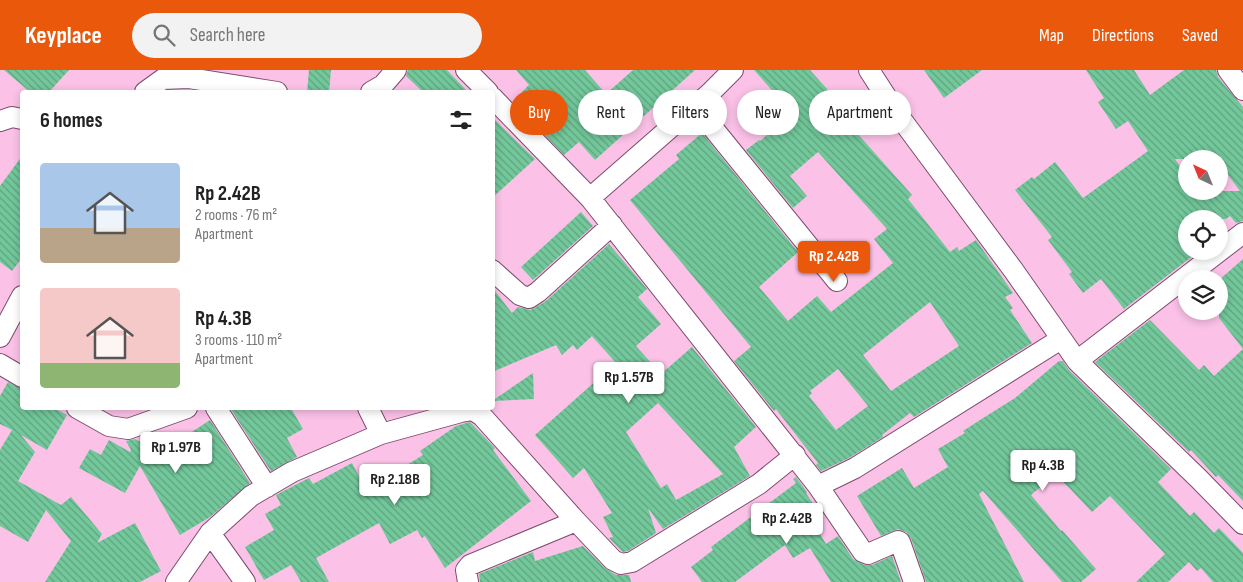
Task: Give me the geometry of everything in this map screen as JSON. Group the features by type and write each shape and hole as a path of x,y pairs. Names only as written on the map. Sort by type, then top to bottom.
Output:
{"street":[{"path":"374,90 383,85 396,70"},
{"path":"466,70 486,90"},
{"path":"712,90 733,70"},
{"path":"869,70 896,112 1014,270 1077,360 1243,524"},
{"path":"1228,70 1243,90"},
{"path":"147,90 163,79 189,78 264,90"},
{"path":"495,100 590,198 795,455 863,552 868,554 898,541 900,542 909,562 914,582"},
{"path":"0,121 12,117 20,119"},
{"path":"590,198 662,135"},
{"path":"719,135 837,281"},
{"path":"495,273 520,296 529,298 612,226"},
{"path":"1077,360 1243,233"},
{"path":"0,337 20,300"},
{"path":"818,486 854,468 1061,339"},
{"path":"0,364 20,376"},
{"path":"81,410 110,426 128,429 181,410"},
{"path":"217,410 267,487"},
{"path":"369,410 381,434"},
{"path":"176,582 210,532 251,496 292,472 381,434 461,412 473,410 482,416 576,521 613,560 621,564 632,562 759,484 795,455"},
{"path":"468,582 466,570 470,565 576,521"},
{"path":"210,532 245,582"}],"building":[{"path":"4,70 69,70 51,90 28,90"},
{"path":"309,70 331,70 329,90 307,90"},
{"path":"408,70 447,70 466,90 421,90 406,76"},
{"path":"516,70 585,70 602,90 578,90 578,135 623,135 595,160 579,142 564,155 545,135 568,135 568,90 524,90 529,85"},
{"path":"633,70 695,70 673,90 653,90 653,108 643,117 643,90 610,90"},
{"path":"754,70 810,70 828,90 809,90 809,135 859,135 912,195 908,199 950,252 957,247 959,251 976,240 1013,293 1005,297 1013,308 1010,310 1032,343 914,417 910,413 882,435 883,437 849,458 821,471 816,465 818,463 776,409 774,411 734,361 751,347 630,200 679,159 676,155 700,135 704,135 798,252 759,287 788,321 817,296 831,312 893,263 874,239 887,229 818,152 790,176 807,196 793,208 746,150 767,135 799,135 799,90 772,90","holes":["930,302 959,346 891,391 863,355","838,369 868,406 836,430 809,396 812,393 810,391"]},
{"path":"924,70 982,70 944,98"},
{"path":"1086,70 1134,70 1150,95 1184,70 1216,70 1218,77 1243,107 1243,221 1236,223 1230,216 1228,218 1228,210 1178,210 1178,260 1188,260 1124,309 1101,279 1083,293 1069,274 1072,272 1048,240 1052,237 1015,190 1032,177 1034,179 1055,162 1083,198 1148,151 1128,121 1116,129 1098,102 1104,98"},
{"path":"495,120 535,159 495,195"},
{"path":"20,159 20,261 12,271 0,262 0,186"},
{"path":"581,212 593,226 533,280 521,267"},
{"path":"609,244 647,289 638,297 661,324 636,346 661,374 692,347 756,427 734,447 750,476 663,529 648,508 656,533 628,551 623,552 609,538 613,537 603,517 612,513 584,468 573,478 535,435 616,363 592,336 577,350 573,345 562,355 556,345 495,371 495,291 512,313 518,307 531,310 546,301","holes":["658,403 723,474 676,500 667,484 661,488 626,432"]},
{"path":"1243,259 1243,349 1221,320 1228,320 1228,272"},
{"path":"1150,320 1199,370 1204,365 1214,376 1243,349 1243,501 1218,475 1216,477 1191,450 1189,452 1095,362"},
{"path":"1059,361 1063,361 1069,370 1171,469 1158,482 1190,516 1194,512 1214,533 1219,528 1243,553 1243,582 1213,582 1201,568 1197,571 1189,562 1168,582 1136,582 1165,554 1110,496 1092,512 1056,474 1031,495 1096,569 1081,582 1062,582 983,491 979,494 1024,582 926,582 911,538 906,532 898,529 881,536 857,496 902,468 914,488 948,467 938,449 965,433 963,431 1015,398"},
{"path":"533,373 534,399 495,401 495,399"},
{"path":"8,382 20,388 20,410 58,410 67,415 47,450 21,435 35,452 18,481 61,505 71,497 102,534 97,543 135,523 161,571 140,582 45,582 71,541 46,510 28,542 0,526 0,450 12,430 0,424 0,396"},
{"path":"231,410 292,410 303,429 287,438 297,457 271,471"},
{"path":"210,420 250,483 210,517 180,535 140,466 125,493 79,468 90,449 101,455 109,440 130,452 131,450 126,441 135,439 160,453"},
{"path":"470,422 495,448 493,450 531,501 445,568 425,536 422,538 417,530 390,544 379,523 316,558 329,582 301,582 291,565 264,580 245,547 274,530 265,514 281,505 276,495 309,478 313,484 352,463 362,482 382,471 386,478 423,455 420,451 456,426"},
{"path":"796,477 817,510 809,515 826,544 838,536 853,559 864,565 872,565 892,556 901,582 831,582 810,548 793,558 785,545 735,582 702,582 691,567 713,550 711,547 796,483 793,479"},
{"path":"583,546 605,568 616,575 629,575 631,582 480,582 479,574 533,552 535,561"}]}
